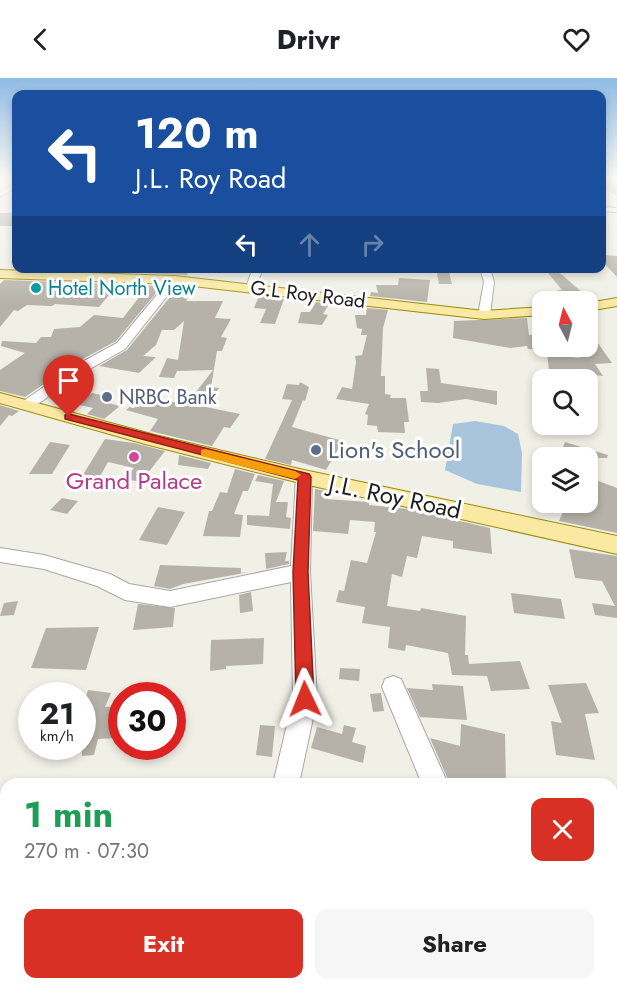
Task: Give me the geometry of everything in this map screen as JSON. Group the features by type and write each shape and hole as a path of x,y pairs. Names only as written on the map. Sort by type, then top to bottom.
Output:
{"main road":[{"name":"G.L Roy Road","path":"0,274 175,280 484,315 532,312"},
{"path":"598,305 617,302"},
{"name":"J.L. Roy Road","path":"0,398 152,440 304,477 617,545"}],"street":[{"path":"251,287 256,273"},
{"path":"484,315 489,282 486,273"},
{"path":"27,405 76,370 121,346 175,280"},
{"path":"287,778 305,699 300,572 304,477"},
{"path":"0,555 44,562 103,580 125,592 170,599 300,572"},
{"path":"393,687 432,778"}],"water":[{"path":"475,421 504,426 518,434 522,453 521,492 477,484 445,470 453,424"}],"building":[{"path":"0,220 12,220 12,226 0,226"},
{"path":"606,255 617,256 617,277 606,265"},
{"path":"140,273 188,273 187,275"},
{"path":"437,273 449,273 452,284 439,284"},
{"path":"548,273 560,273 581,291 559,291 562,290"},
{"path":"399,278 430,280 427,302 370,296 371,292 378,293 376,285 398,285"},
{"path":"4,280 162,286 116,341 70,366 25,397 0,391 0,370 25,353 1,346 2,341 36,343 41,337 51,337 54,329 80,327 94,315 123,318 140,296 110,294 99,307 27,305 18,311 14,310 0,327 0,284"},
{"path":"178,287 184,287 181,297 188,298 186,301 223,301 215,318 231,319 221,337 227,338 222,351 217,351 211,387 219,388 206,407 240,414 230,428 224,427 212,446 150,431 158,419 126,410 144,395 186,405 213,370 177,371 174,378 159,377 167,358 178,360 184,321 174,330 162,330 156,345 143,356 156,357 139,373 99,366 127,350"},
{"path":"259,296 284,299 275,324 260,323 266,309 254,308"},
{"path":"316,302 329,304 323,314 328,315 322,325 298,323 301,312 310,312"},
{"path":"367,308 388,310 383,328 381,376 385,376 385,394 391,395 390,398 406,398 409,422 404,422 405,433 378,432 377,426 367,425 368,415 365,414 369,404 336,399 342,387 352,389 355,356 362,355 367,335 361,335 362,329 357,328 355,315 366,315"},
{"path":"527,318 529,335 532,335 532,349 528,349 527,346 510,348 453,338 454,321"},
{"path":"598,343 612,363 595,364 603,376 598,375 598,369 549,369 547,357 598,357"},
{"path":"426,368 439,369 441,383 497,391 497,405 466,399 438,403 421,402 420,391 428,391"},
{"path":"300,382 309,387 292,427 343,441 326,470 292,460 291,465 265,459 292,400 282,399 287,384 299,385"},
{"path":"71,384 93,388 82,398 57,393"},
{"path":"92,393 110,397 105,402 120,406 104,419 87,414 93,408 79,405"},
{"path":"0,405 19,411 12,416 9,415 0,426"},
{"path":"105,439 165,451 141,482 125,479 134,468 108,462 98,480 81,478"},
{"path":"50,442 70,445 52,474 29,474"},
{"path":"565,442 582,447 563,447"},
{"path":"598,452 608,455 607,458 598,458"},
{"path":"179,455 211,463 208,469 178,465"},
{"path":"235,469 255,474 248,491 243,491 234,514 243,515 240,537 203,536 209,511 212,511 220,492 227,493"},
{"path":"258,475 284,481 276,502 288,502 286,517 291,518 290,529 247,525 247,515 269,516 273,484 255,481"},
{"path":"598,481 617,488 617,533 559,521 562,513 598,513"},
{"path":"315,489 327,491 325,499 369,502 369,505 408,509 490,528 492,554 453,548 453,541 422,536 417,558 407,556 402,577 392,574 387,606 420,611 421,608 466,616 465,655 468,655 469,664 520,661 530,689 491,691 487,676 452,675 448,653 406,645 405,651 388,648 390,627 362,623 365,607 336,602 339,590 344,591 351,560 367,563 376,532 374,532 375,522 350,520 348,534 313,531"},
{"path":"62,498 78,501 67,514 50,510"},
{"path":"158,507 185,512 167,545 139,540"},
{"path":"569,549 617,556 617,618 595,615 592,603 615,606 602,581 575,578"},
{"path":"287,552 285,561 289,561 289,564 266,569 265,553"},
{"path":"160,565 241,568 241,573 250,572 183,584 170,589 154,586"},
{"path":"251,592 253,611 240,613 239,595"},
{"path":"511,593 561,599 565,619 514,613"},
{"path":"18,601 14,615 0,616 4,603"},
{"path":"138,604 175,608 173,627 133,630"},
{"path":"99,627 86,670 31,668 46,628"},
{"path":"264,638 263,664 226,666 226,669 210,671 211,640"},
{"path":"340,668 360,669 359,681 339,679"},
{"path":"586,683 599,713 585,714 595,760 556,755 551,721 562,723 548,685"},
{"path":"432,684 463,686 467,720 420,717 407,688 433,690"},
{"path":"96,691 108,693 105,707 108,707 108,738 98,739 96,747"},
{"path":"381,693 384,711 373,712 370,694"},
{"path":"461,724 505,734 506,778 447,778 430,738 460,746"},
{"path":"260,725 275,726 272,757 256,755"},
{"path":"344,725 356,728 352,742 366,746 363,763 311,748 317,727 342,734"}],"slow traffic":[{"path":"205,453 295,475"}],"place":[{"name":"Hotel North View","path":"36,288"},
{"name":"NRBC Bank","path":"107,397"},
{"name":"Lion's School","path":"316,450"},
{"name":"Grand Palace","path":"134,457"}],"route":[{"path":"69,417 304,477 300,572 305,699"}]}
